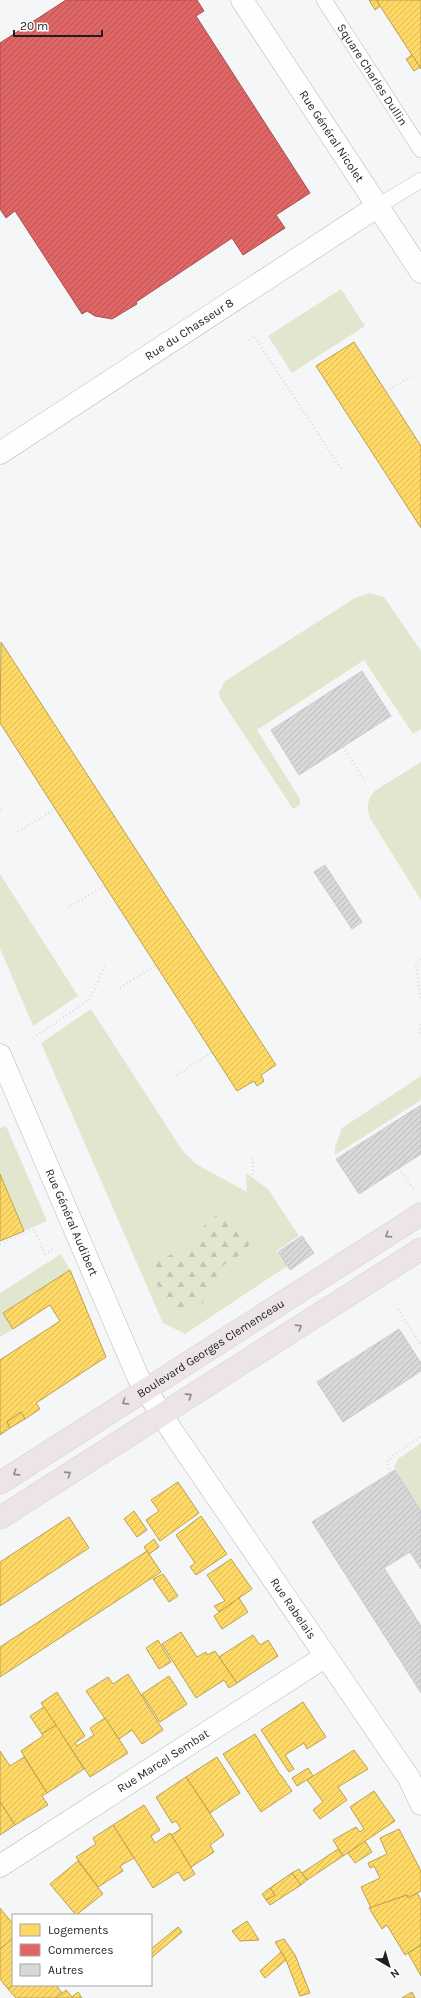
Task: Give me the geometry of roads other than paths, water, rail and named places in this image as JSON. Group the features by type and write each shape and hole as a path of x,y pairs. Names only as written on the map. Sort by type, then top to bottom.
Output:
{"main road":[{"name":"Boulevard Georges Clemenceau","path":"0,1483 421,1214"},
{"path":"0,1518 421,1249"}],"street":[{"name":"Rue Général Nicolet","path":"242,0 421,272"},
{"name":"Rue du Chasseur 8","path":"0,453 378,206"},
{"name":"Rue Général Audibert","path":"0,1055 138,1377 162,1414"},
{"name":"Rue Rabelais","path":"162,1414 174,1434 409,1778 421,1804"},
{"name":"Rue Marcel Sembat","path":"0,1866 326,1656"}],"lane":[{"name":"Square Charles Dullin","path":"324,0 421,150"},
{"path":"378,206 421,180"}]}
